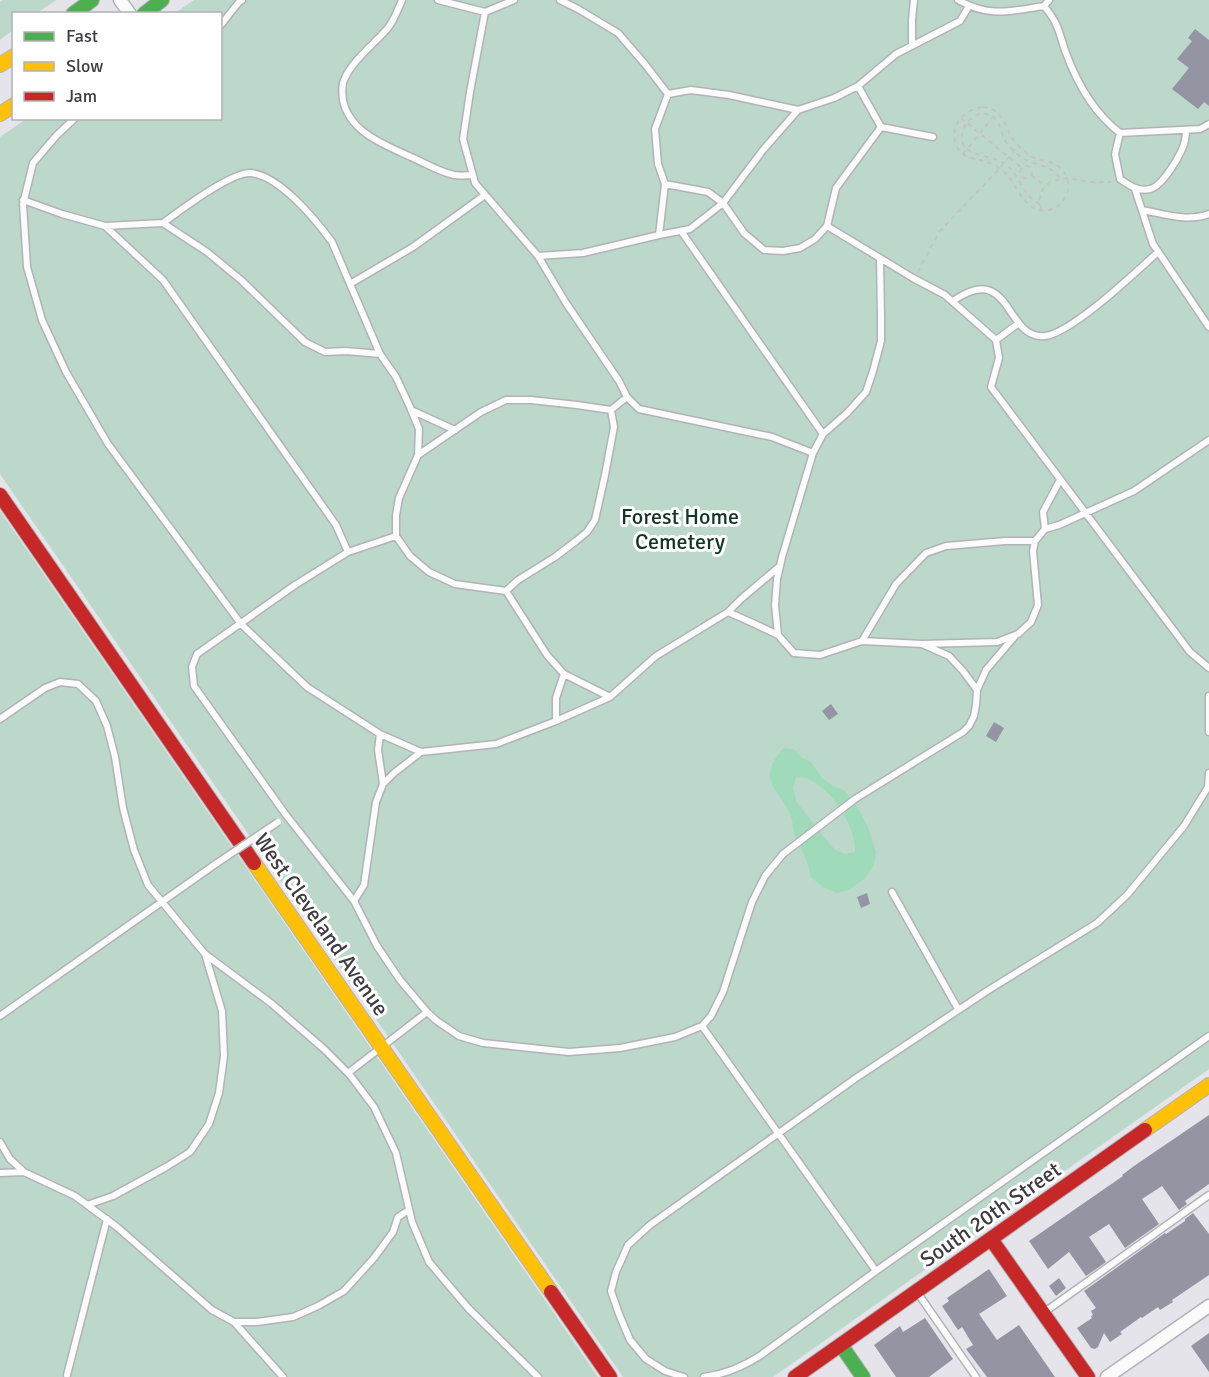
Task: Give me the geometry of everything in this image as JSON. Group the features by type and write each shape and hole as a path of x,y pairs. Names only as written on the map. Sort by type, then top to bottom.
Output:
{"street":[{"path":"76,12 92,0"},
{"path":"147,12 162,0"},
{"name":"West Cleveland Avenue","path":"0,495 610,1377"},
{"name":"South 20th Street","path":"795,1377 1209,1085"},
{"path":"991,1239 1088,1377"},
{"path":"1107,1377 1209,1306"},
{"path":"841,1345 863,1377"}],"lane":[{"path":"222,23 242,0"},
{"path":"402,0 389,27 345,77 342,87 346,112 358,128 399,151 453,175 473,175"},
{"path":"438,0 484,12 514,0"},
{"path":"560,0 618,33 668,94"},
{"path":"912,45 914,0"},
{"path":"958,0 989,12 1007,12 1044,6 1049,0"},
{"path":"538,256 583,253 690,229 723,202 763,150 798,110 834,98 858,86 896,54 960,21 969,6"},
{"path":"1044,6 1055,21 1066,54 1082,88 1095,108 1120,133 1200,129 1209,124"},
{"path":"484,12 463,139 475,183 538,256 620,381 627,397 639,409 772,437 813,453"},
{"path":"858,86 881,127 933,137"},
{"path":"668,94 691,90 729,95 798,110"},
{"path":"659,235 665,184 658,164 655,129 668,94"},
{"path":"73,120 33,163 22,204 27,267 42,320 66,372 108,444 241,624 307,687 381,734 421,752 496,744 556,721 610,697 656,656 728,612 780,566"},
{"path":"665,184 708,192 723,202 744,233 764,250 783,251 800,248 815,239 827,226 836,188 881,127"},
{"path":"1120,133 1115,154 1120,179 1135,189 1151,189 1163,181 1185,141 1186,130"},
{"path":"23,200 105,226 163,223 196,198 237,176 250,173 267,178 281,187 320,225 332,242 380,354 396,377 419,429 418,455 399,498 396,536 410,556 429,572 455,584 506,591 548,655 564,674 610,697"},
{"path":"1135,189 1158,252 1209,327"},
{"path":"350,284 413,247 485,195"},
{"path":"1142,210 1177,218 1198,218 1209,214"},
{"path":"163,223 207,252 241,280 305,342 325,352 380,354"},
{"path":"105,226 163,280 336,525 348,552"},
{"path":"827,226 953,300 970,319 996,340 999,358 991,387 1190,652 1209,668"},
{"path":"681,231 823,434"},
{"path":"953,300 968,291 981,288 990,290 1005,303 1026,331 1045,336 1056,333 1071,324 1110,295 1158,252"},
{"path":"778,636 775,605 777,579 813,453 823,434 866,392 873,371 880,341 880,258"},
{"path":"996,340 1019,323"},
{"path":"418,455 481,412 506,400 531,400 611,410 627,397"},
{"path":"411,410 455,430"},
{"path":"506,591 518,580 576,541 595,520 614,428 611,410"},
{"path":"396,536 348,552 295,585 197,654 192,667 194,686 286,815 354,901 377,946 400,980 437,1021 459,1036 483,1043 569,1052 631,1046 675,1037 702,1026 711,1016 723,992 752,902 765,876 783,854 855,799 963,732 969,726 974,716 977,690 986,670 1031,622 1038,605 1033,551 1035,541 1045,529 1059,525 1134,491 1209,440"},
{"path":"1045,529 1043,512 1060,480"},
{"path":"862,641 896,584 926,553 946,546 1035,541"},
{"path":"728,612 778,636 794,653 820,655 862,641 922,644 997,642 1018,634"},
{"path":"922,644 949,656 977,690"},
{"path":"556,721 556,698 564,674"},
{"path":"0,719 45,688 60,682 78,684 96,701 107,726 115,757 123,808 134,850 148,885 205,954 273,1004 348,1073 374,1107 396,1153 412,1222 429,1262 468,1308 538,1377"},
{"path":"1209,696 1209,732"},
{"path":"381,734 378,750 383,784"},
{"path":"354,901 364,885 376,802 383,784 421,752"},
{"path":"684,1377 665,1371 646,1359 630,1340 611,1291 616,1272 628,1245 650,1225 856,1078 958,1009 1097,923 1127,896 1184,826 1208,786 1209,772"},
{"path":"0,1016 286,815"},
{"path":"892,892 958,1009"},
{"path":"87,1205 112,1196 190,1152 209,1124 219,1093 224,1056 222,1011 205,954"},
{"path":"348,1073 427,1012"},
{"path":"702,1026 876,1271"},
{"path":"704,1377 719,1375 745,1366 1209,1036"},
{"path":"0,1142 10,1159 24,1172 75,1197 107,1219 212,1310 234,1322 283,1377"},
{"path":"0,1173 24,1172"},
{"path":"1043,1313 1209,1195"},
{"path":"234,1322 257,1322 293,1317 344,1291 374,1258 393,1232 398,1217 409,1210"},
{"path":"67,1375 107,1219"},
{"path":"917,1291 976,1377"}],"path":[{"path":"975,108 990,108 997,112 1002,117 1012,140 1037,159 1059,166 1068,184 1068,192 1064,200 1059,205 1041,211 1029,205 1015,184 999,168 963,154 954,139 957,123 961,118 975,108"},
{"path":"963,154 997,112"},
{"path":"1040,204 1026,194 1019,179 1004,163 994,158 975,154 964,147 961,136 966,122 977,115 990,115 996,119 1006,142 1020,156 1052,170 1060,179"},
{"path":"961,118 1022,168"},
{"path":"915,278 939,232 1018,145"},
{"path":"1030,167 1037,159"},
{"path":"1022,168 1030,167"},
{"path":"1030,167 1031,175"},
{"path":"1022,168 1020,172 1022,176"},
{"path":"1022,176 1031,175"},
{"path":"1031,175 1045,186"},
{"path":"1015,184 1022,176"},
{"path":"1041,211 1040,195 1050,182 1067,178 1089,182 1109,182 1120,179"}],"green space":[{"path":"3,0 56,0 38,12 12,12 12,31 0,40 0,2"},
{"name":"Forest Home Cemetery","path":"194,0 1209,0 1209,1069 773,1377 623,1377 0,474 0,137 25,120 222,120 222,12 176,12"},
{"path":"0,511 598,1377 0,1377"}],"shaded area":[{"path":"783,748 794,749 802,758 811,762 822,778 844,790 859,810 868,827 876,852 874,865 864,879 849,890 837,893 823,887 811,877 794,833 788,809 772,786 770,770","holes":["796,777 815,782 833,798 852,831 855,852 845,854 835,850 824,837 796,801 793,787"]}],"building":[{"path":"1195,29 1209,40 1209,106 1204,102 1198,109 1172,89 1189,68 1177,59 1192,41 1188,38"},
{"path":"831,704 838,714 829,720 822,711"},
{"path":"994,722 1004,728 996,742 986,736"},
{"path":"867,893 870,904 861,908 857,897"},
{"path":"1209,1115 1209,1184 1185,1201 1187,1204 1179,1210 1162,1186 1142,1199 1159,1224 1125,1248 1109,1224 1089,1237 1106,1262 1086,1276 1069,1252 1048,1269 1029,1241"},
{"path":"1193,1213 1209,1234 1209,1275 1172,1300 1173,1302 1160,1310 1158,1307 1141,1317 1110,1342 1104,1333 1098,1347 1091,1348 1077,1328 1092,1318 1091,1311 1096,1308 1084,1291 1185,1221"},
{"path":"989,1269 1007,1296 979,1314 997,1340 1019,1325 1055,1377 987,1377 966,1349 973,1345 962,1327 958,1330 942,1306 949,1301 947,1298"},
{"path":"1059,1278 1066,1288 1056,1296 1049,1286"},
{"path":"925,1318 953,1359 929,1377 896,1377 874,1345 900,1326 903,1332"},
{"path":"1209,1333 1209,1372 1191,1346"}],"traffic: fast":[{"path":"76,12 92,0"},
{"path":"147,12 162,0"},
{"path":"841,1345 863,1377"}],"traffic: slow":[{"path":"0,65 12,57"},
{"path":"0,114 12,106"},
{"path":"254,863 551,1292"},
{"path":"1145,1130 1209,1085"}],"traffic: jam":[{"path":"0,495 254,863"},
{"path":"795,1377 1145,1130"},
{"path":"991,1239 1088,1377"},
{"path":"551,1292 610,1377"}]}
